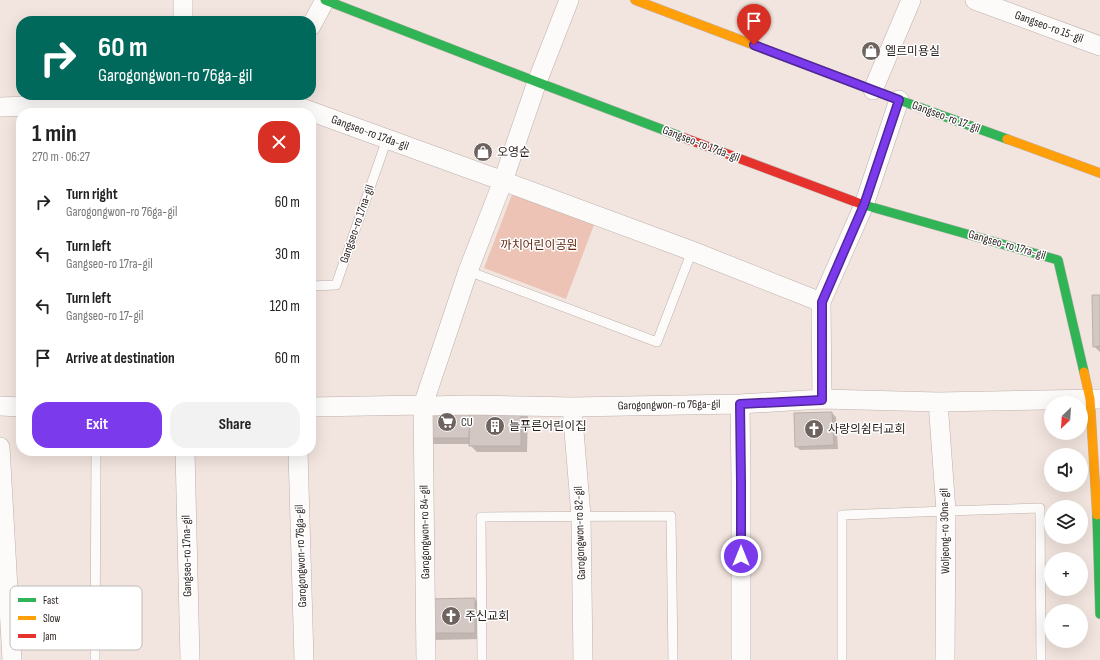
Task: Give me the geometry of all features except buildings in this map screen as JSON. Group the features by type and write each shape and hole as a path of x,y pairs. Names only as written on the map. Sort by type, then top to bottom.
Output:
{"street":[{"path":"183,0 183,16"},
{"path":"316,17 325,0"},
{"name":"Gangseo-ro 17da-gil","path":"325,0 537,82 864,205"},
{"path":"424,405 468,271 503,181 537,82 569,0"},
{"name":"Gangseo-ro 17-gil","path":"635,0 899,100 1100,173"},
{"path":"873,90 911,0"},
{"name":"Gangseo-ro 15-gil","path":"975,0 1100,46"},
{"name":"Gangseo-ro 17da-gil","path":"106,108 246,100"},
{"name":"Gangseo-ro 17da-gil","path":"291,100 311,108"},
{"path":"822,400 822,302 864,205 899,100"},
{"name":"Gangseo-ro 17da-gil","path":"0,107 45,108"},
{"name":"Gangseo-ro 17da-gil","path":"316,110 387,139 692,251 822,302"},
{"name":"Gangseo-ro 17ra-gil","path":"864,205 1058,260 1095,399"},
{"path":"1095,399 1100,614"},
{"name":"Garogongwon-ro 76ga-gil","path":"316,407 469,405 572,407 740,404 822,400 938,402 1095,399"},
{"name":"Woljeong-ro 30na-gil","path":"938,402 946,511 945,660"},
{"path":"740,404 740,660"},
{"name":"Garogongwon-ro 84-gil","path":"424,405 426,660"},
{"path":"0,406 16,407"},
{"name":"Garogongwon-ro 82-gil","path":"572,407 580,516 583,660"},
{"path":"0,447 10,624"},
{"name":"Gangseo-ro 17na-gil","path":"185,456 190,660"},
{"name":"Garogongwon-ro 76ga-gil","path":"298,456 304,660"},
{"path":"11,650 12,660"}],"lane":[{"name":"Gangseo-ro 17na-gil","path":"316,286 336,285 387,139"},
{"path":"468,271 657,342 692,251"},
{"path":"95,586 96,456"},
{"path":"842,660 842,515 1040,508 1041,660"},
{"path":"482,660 480,517 580,516 671,516 673,660"},
{"path":"95,650 95,660"}],"green space":[{"name":"까치어린이공원","path":"513,192 595,222 566,299 484,268"}],"traffic: fast":[{"path":"325,0 682,137"},
{"path":"754,45 1007,139"},
{"path":"861,204 1058,260 1084,372"},
{"path":"1097,515 1100,614"}],"traffic: slow":[{"path":"635,0 754,45"},
{"path":"1007,139 1100,173"},
{"path":"1084,372 1090,399 1097,515"}],"traffic: jam":[{"path":"682,137 861,204"}],"place":[{"name":"엘르미용실","path":"871,51"},
{"name":"오영순","path":"483,152"},
{"name":"CU","path":"447,422"},
{"name":"늘푸른어린이집","path":"495,426"},
{"name":"사랑의쉼터교회","path":"814,429"},
{"name":"주신교회","path":"451,616"}],"route":[{"path":"741,556 740,404 822,400 822,302 864,205 899,100 754,45"}]}
